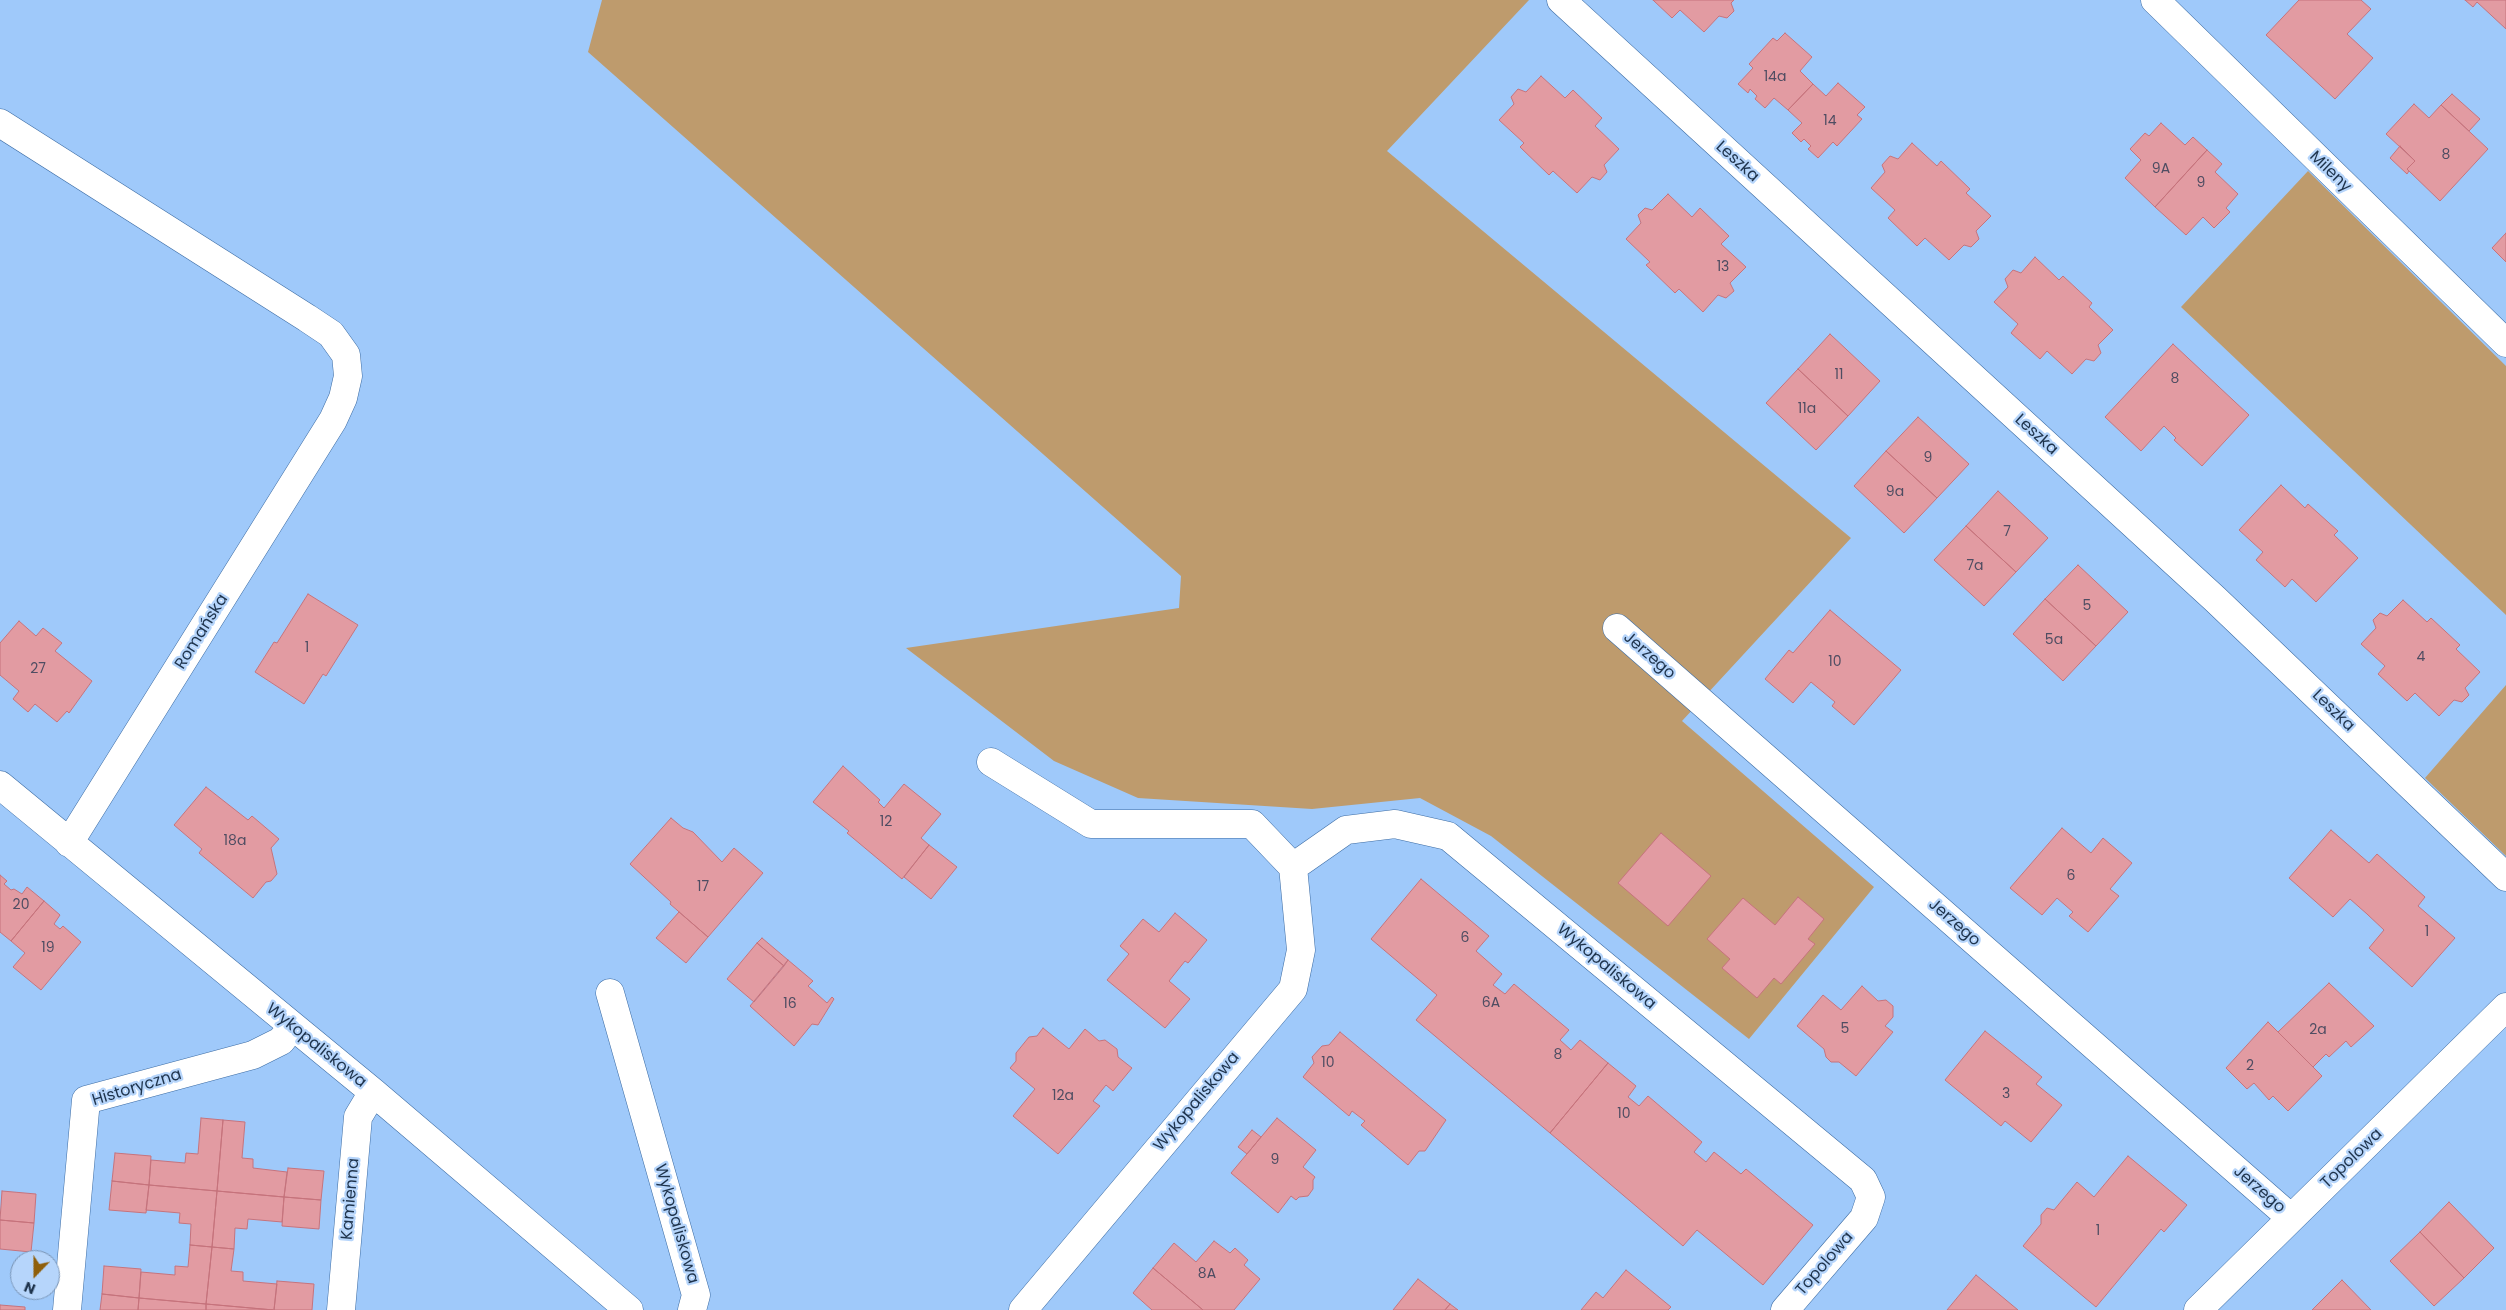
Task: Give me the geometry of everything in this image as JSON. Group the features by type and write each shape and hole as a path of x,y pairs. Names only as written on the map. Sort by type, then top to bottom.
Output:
{"street":[{"name":"Leszka","path":"1561,0 2208,592 2506,877"},
{"name":"Mileny","path":"2155,0 2506,343"},
{"name":"Romańska","path":"0,123 331,334 346,355 348,376 343,398 333,420 69,843"},
{"name":"Jerzego","path":"1617,628 2291,1218"},
{"path":"991,762 1091,824 1252,824 1292,867"},
{"name":"Wykopaliskowa","path":"0,785 373,1092 629,1310"},
{"name":"Wykopaliskowa","path":"1023,1310 1293,989 1301,950 1292,867 1346,830 1395,824 1448,836 1864,1180 1871,1197 1864,1218"},
{"name":"Wykopaliskowa","path":"610,993 696,1295 692,1310"},
{"name":"Topolowa","path":"2198,1310 2506,1007"},
{"name":"Historyczna","path":"67,1310 86,1100 253,1055 281,1041 292,1027"},
{"name":"Kamienna","path":"341,1310 358,1117 373,1092"},
{"name":"Topolowa","path":"1785,1310 1864,1218"}],"shaded area":[{"path":"602,0 1529,0 1387,151 1851,538 1682,721 1874,887 1749,1039 1491,836 1420,798 1312,809 1138,798 1054,761 906,648 1179,608 1181,576 588,52"},
{"path":"2308,171 2506,366 2506,615 2181,307"},
{"path":"2506,685 2506,856 2425,778"}],"building":[{"path":"1653,0 1734,0 1731,3 1734,11 1727,18 1719,16 1704,32 1680,10 1672,18"},
{"path":"2299,0 2361,0 2371,9 2347,34 2373,58 2335,99 2266,35"},
{"path":"2465,0 2506,0 2506,29 2477,2 2473,7"},
{"path":"1785,33 1812,57 1800,71 1813,84 1788,110 1774,98 1765,108 1755,99 1757,96 1750,89 1748,93 1738,84 1753,68 1749,64 1773,38 1777,41"},
{"path":"1541,76 1565,98 1573,90 1602,118 1595,126 1619,149 1604,165 1607,172 1600,180 1592,177 1577,193 1553,171 1549,175 1520,147 1524,143 1499,120 1514,104 1511,97 1518,89 1526,92"},
{"path":"1838,83 1865,107 1857,115 1862,119 1837,146 1833,142 1818,158 1808,149 1811,146 1804,139 1801,142 1792,133 1802,123 1788,110 1813,84 1826,96"},
{"path":"2452,94 2480,119 2469,131 2441,105"},
{"path":"2414,104 2429,118 2441,105 2488,149 2440,201 2407,169 2415,161 2386,134"},
{"path":"2161,123 2185,145 2193,137 2207,150 2155,207 2125,178 2141,160 2130,149 2145,133 2149,136"},
{"path":"1912,143 1937,166 1941,161 1970,189 1966,193 1991,216 1976,231 1979,239 1971,247 1964,245 1949,260 1925,238 1917,246 1888,218 1895,210 1871,188 1885,172 1882,165 1890,156 1898,159"},
{"path":"2400,146 2415,161 2407,169 2409,171 2407,174 2390,158"},
{"path":"2207,150 2222,164 2215,172 2238,194 2226,208 2230,212 2214,228 2203,217 2186,235 2155,207"},
{"path":"1668,194 1692,217 1700,208 1729,236 1721,244 1746,267 1730,283 1734,291 1726,298 1718,295 1703,312 1679,289 1675,293 1646,265 1650,262 1626,239 1641,223 1638,215 1645,208 1652,210"},
{"path":"2506,233 2506,262 2492,248"},
{"path":"2035,257 2059,280 2063,276 2092,303 2089,307 2113,330 2098,345 2101,353 2094,361 2086,359 2072,374 2047,351 2040,359 2011,333 2018,324 1994,302 2008,287 2005,279 2013,270 2021,273"},
{"path":"1830,334 1880,381 1848,416 1798,369"},
{"path":"2173,344 2249,415 2202,466 2174,440 2176,438 2164,426 2141,451 2105,417"},
{"path":"1798,369 1848,416 1816,450 1766,403"},
{"path":"1918,417 1969,464 1937,498 1886,451"},
{"path":"1886,451 1937,498 1904,533 1854,486"},
{"path":"2281,485 2305,508 2308,504 2338,531 2334,535 2358,558 2316,602 2292,579 2285,587 2256,560 2263,552 2239,530"},
{"path":"1998,491 2048,538 2016,572 1966,526"},
{"path":"1966,526 2016,572 1984,606 1934,560"},
{"path":"2078,565 2128,612 2096,646 2045,599"},
{"path":"308,594 358,625 326,676 323,674 304,704 255,672 274,642 277,643"},
{"path":"2045,599 2096,646 2063,681 2013,634"},
{"path":"2403,600 2427,622 2431,618 2460,645 2456,649 2480,672 2465,688 2469,695 2462,702 2454,700 2439,716 2415,693 2407,701 2378,674 2385,666 2361,644 2376,628 2373,620 2380,613 2387,616"},
{"path":"1830,610 1901,670 1854,725 1832,706 1835,702 1811,682 1793,703 1765,679 1789,650 1793,653"},
{"path":"19,621 36,636 43,628 62,643 55,651 92,681 69,713 67,711 57,722 35,704 28,712 13,699 19,691 0,675 0,643"},
{"path":"843,766 880,800 878,802 884,808 904,784 941,814 921,838 929,845 902,879 847,833 849,831 813,802"},
{"path":"206,787 248,820 252,816 279,839 271,848 277,874 271,881 266,882 253,898 199,853 202,849 174,825"},
{"path":"671,818 683,828 693,832 722,862 734,848 763,873 708,937 670,904 671,902 630,864"},
{"path":"2062,828 2091,853 2103,838 2132,863 2110,889 2119,896 2088,932 2069,916 2073,912 2057,898 2042,915 2010,888"},
{"path":"2331,830 2369,863 2377,854 2425,897 2418,906 2455,938 2412,987 2369,948 2384,930 2367,914 2350,899 2333,917 2289,878"},
{"path":"1661,833 1711,876 1668,926 1618,883"},
{"path":"929,845 957,867 931,899 904,877"},
{"path":"0,875 7,881 4,884 11,890 14,889 22,894 27,887 44,901 11,941 0,932"},
{"path":"1421,879 1489,936 1476,951 1502,974 1493,985 1505,994 1514,984 1569,1030 1560,1040 1571,1050 1580,1040 1608,1063 1550,1133 1416,1020 1437,995 1371,939"},
{"path":"1798,897 1824,919 1808,939 1815,944 1781,984 1774,978 1757,998 1722,968 1730,959 1707,939 1743,898 1775,925"},
{"path":"44,901 60,915 54,924 60,929 63,926 81,942 41,990 13,967 25,953 11,941"},
{"path":"679,912 708,937 686,963 656,938"},
{"path":"1175,913 1207,940 1188,963 1185,961 1169,981 1190,999 1165,1028 1107,980 1129,954 1120,946 1143,919 1159,932"},
{"path":"762,938 788,960 784,966 757,943"},
{"path":"757,943 784,966 754,1002 727,979"},
{"path":"788,960 813,981 808,986 827,1003 832,997 834,999 818,1025 812,1024 794,1046 750,1006"},
{"path":"2329,983 2374,1026 2351,1047 2346,1041 2329,1057 2326,1054 2313,1067 2278,1032"},
{"path":"1862,986 1878,1001 1886,1000 1893,1006 1893,1017 1885,1026 1893,1032 1856,1076 1839,1062 1831,1062 1826,1057 1824,1049 1797,1026 1823,995 1841,1010"},
{"path":"2268,1022 2322,1076 2288,1111 2273,1096 2269,1100 2254,1083 2247,1089 2226,1068"},
{"path":"1043,1028 1069,1049 1085,1029 1099,1041 1105,1040 1117,1049 1118,1057 1132,1068 1113,1091 1106,1085 1093,1101 1100,1106 1058,1154 1013,1116 1035,1089 1010,1068 1016,1061 1016,1053 1029,1037 1037,1036"},
{"path":"1985,1031 2042,1077 2036,1084 2062,1105 2031,1142 2005,1121 2001,1126 1945,1080"},
{"path":"1340,1032 1446,1120 1425,1151 1419,1151 1408,1165 1361,1125 1365,1121 1352,1111 1349,1116 1303,1077 1314,1063 1312,1057 1322,1046 1329,1045"},
{"path":"1608,1063 1636,1086 1628,1097 1639,1106 1648,1096 1702,1142 1694,1152 1706,1162 1714,1152 1741,1174 1746,1169 1813,1225 1763,1285 1697,1230 1683,1246 1550,1133"},
{"path":"201,1118 223,1120 217,1191 149,1185 151,1160 185,1163 186,1153 198,1154"},
{"path":"1277,1118 1316,1150 1303,1167 1315,1177 1313,1189 1308,1196 1299,1197 1296,1200 1291,1196 1278,1213 1231,1173"},
{"path":"223,1120 245,1122 242,1158 253,1159 253,1168 287,1172 284,1197 217,1191"},
{"path":"1252,1130 1261,1137 1247,1154 1238,1147"},
{"path":"115,1153 151,1156 149,1185 112,1181"},
{"path":"2128,1156 2187,1205 2164,1232 2161,1229 2096,1307 2023,1246 2041,1224 2041,1215 2047,1208 2054,1210 2077,1182 2094,1197"},
{"path":"288,1168 324,1171 321,1200 284,1197"},
{"path":"112,1181 149,1185 146,1213 109,1210"},
{"path":"149,1185 217,1191 212,1247 190,1245 191,1224 179,1223 180,1213 146,1210"},
{"path":"2,1191 36,1194 34,1223 0,1220"},
{"path":"217,1191 284,1197 282,1222 248,1219 247,1229 235,1228 234,1249 212,1247"},
{"path":"284,1197 321,1200 319,1229 282,1226"},
{"path":"2449,1202 2494,1248 2464,1278 2420,1232"},
{"path":"0,1220 34,1223 31,1250 0,1249"},
{"path":"2420,1232 2464,1278 2434,1306 2390,1261"},
{"path":"1214,1241 1230,1253 1235,1248 1248,1260 1244,1265 1260,1279 1234,1310 1203,1310 1153,1268 1174,1243 1196,1262"},
{"path":"190,1245 212,1247 206,1304 139,1298 141,1272 175,1275 175,1266 188,1267"},
{"path":"212,1247 234,1249 231,1271 243,1272 243,1281 277,1284 274,1310 206,1304"},
{"path":"104,1266 141,1269 139,1298 102,1294"},
{"path":"1153,1268 1203,1310 1152,1310 1133,1293"},
{"path":"1626,1270 1671,1307 1668,1310 1581,1310 1596,1292 1603,1298"},
{"path":"1976,1275 2018,1310 1947,1310"},
{"path":"1418,1279 1450,1304 1445,1310 1393,1310"},
{"path":"2342,1280 2371,1310 2312,1310"},
{"path":"277,1281 314,1284 312,1310 274,1310"},
{"path":"102,1294 139,1298 138,1310 100,1310"},
{"path":"139,1298 206,1304 206,1310 138,1310"},
{"path":"206,1304 273,1310 206,1310"},
{"path":"1450,1304 1458,1310 1445,1310"},
{"path":"0,1305 25,1307 25,1310 0,1310"}]}
